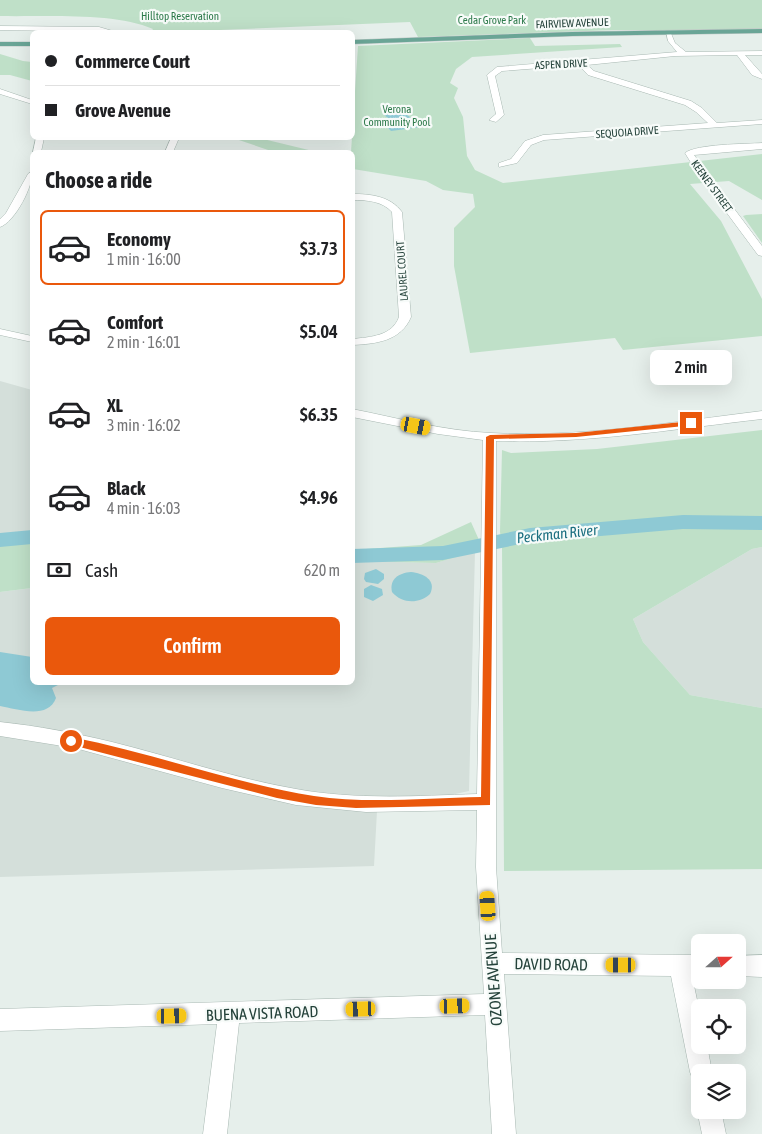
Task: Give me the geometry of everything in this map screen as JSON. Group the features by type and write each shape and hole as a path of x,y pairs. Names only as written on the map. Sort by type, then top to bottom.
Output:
{"main road":[{"name":"FAIRVIEW AVENUE","path":"355,42 668,32 762,31"},
{"path":"0,44 30,44"}],"street":[{"path":"0,28 104,30"},
{"path":"668,32 669,38 675,47 683,53"},
{"name":"ASPEN DRIVE","path":"493,120 500,115 491,75 495,71 507,67 581,63 683,53 762,53"},
{"path":"739,53 755,73 762,77"},
{"path":"581,63 588,71 596,74 688,103 699,110 714,125"},
{"path":"0,91 30,101"},
{"name":"SEQUOIA DRIVE","path":"502,165 514,161 528,143 539,139 762,122"},
{"name":"KEENEY STREET","path":"762,146 713,148 689,153 700,172 762,253"},
{"path":"0,224 10,215 30,178"},
{"name":"LAUREL COURT","path":"355,197 390,204 397,212 405,317 402,325 388,335 375,340 355,342"},
{"path":"0,332 30,339"},
{"path":"355,414 458,434 490,437 584,434 762,415"},
{"name":"OZONE AVENUE","path":"490,437 486,867 504,1134"},
{"path":"0,729 103,747 277,793 316,800 356,803 486,802"},
{"name":"DAVID ROAD","path":"492,963 690,966"},
{"path":"690,966 700,1064"},
{"path":"746,966 762,966"},
{"name":"BUENA VISTA ROAD","path":"0,1020 495,1004"},
{"path":"215,1134 229,1014"},
{"path":"711,1119 714,1134"}],"shaded area":[{"path":"0,381 30,389 30,535 0,538"},
{"path":"762,547 762,708 690,695 643,642 633,619 752,549"},
{"path":"475,551 469,791 377,811 374,866 0,877 0,592 30,588 30,685 355,685 355,561 436,563"}],"green space":[{"path":"0,0 762,0 762,30 615,30 418,37 410,22 220,30 152,30 119,20 78,16 0,16"},
{"name":"Verona Community Pool","path":"530,38 535,46 620,44 622,47 472,57 456,69 450,83 458,88 454,98 463,117 467,156 475,170 503,183 762,154 762,200 729,181 690,184 721,221 762,299 762,336 623,350 615,338 470,353 454,266 454,228 475,207 473,194 443,190 426,181 355,169 355,150 351,150 352,140 355,140 355,91 358,46"},
{"path":"0,54 30,62 30,80 10,75 0,75"},
{"path":"239,140 267,140 309,150 268,150"},
{"path":"762,214 762,243 743,216"},
{"path":"762,430 762,547 752,549 633,619 643,642 690,695 762,708 762,869 504,871 502,547 500,532 502,450 511,453 597,449"},
{"path":"471,522 483,549 436,563 355,561 355,550 421,545"},
{"path":"30,534 30,588 0,592 0,538"}],"water":[{"path":"402,110 421,127 391,131 387,127 396,125 382,113"},
{"path":"376,569 384,574 384,579 378,584 366,582 364,579 365,573"},
{"path":"411,572 428,578 432,585 430,594 421,600 406,601 392,592 391,587 396,577"},
{"path":"371,585 382,589 383,595 373,601 364,597 364,589"},
{"path":"0,652 30,657 30,685 58,685 52,688 56,698 52,705 46,709 23,711 0,706"}],"waterway":[{"name":"Peckman River","path":"355,556 443,553 530,535 683,522 762,523"},
{"name":"Peckman River","path":"0,540 30,537"}],"route":[{"path":"71,741 103,747 277,793 316,800 356,803 486,802 490,437 576,435 691,423"}],"park label":[{"name":"Hilltop Reservation","path":"180,16"},
{"name":"Cedar Grove Park","path":"492,20"}]}
